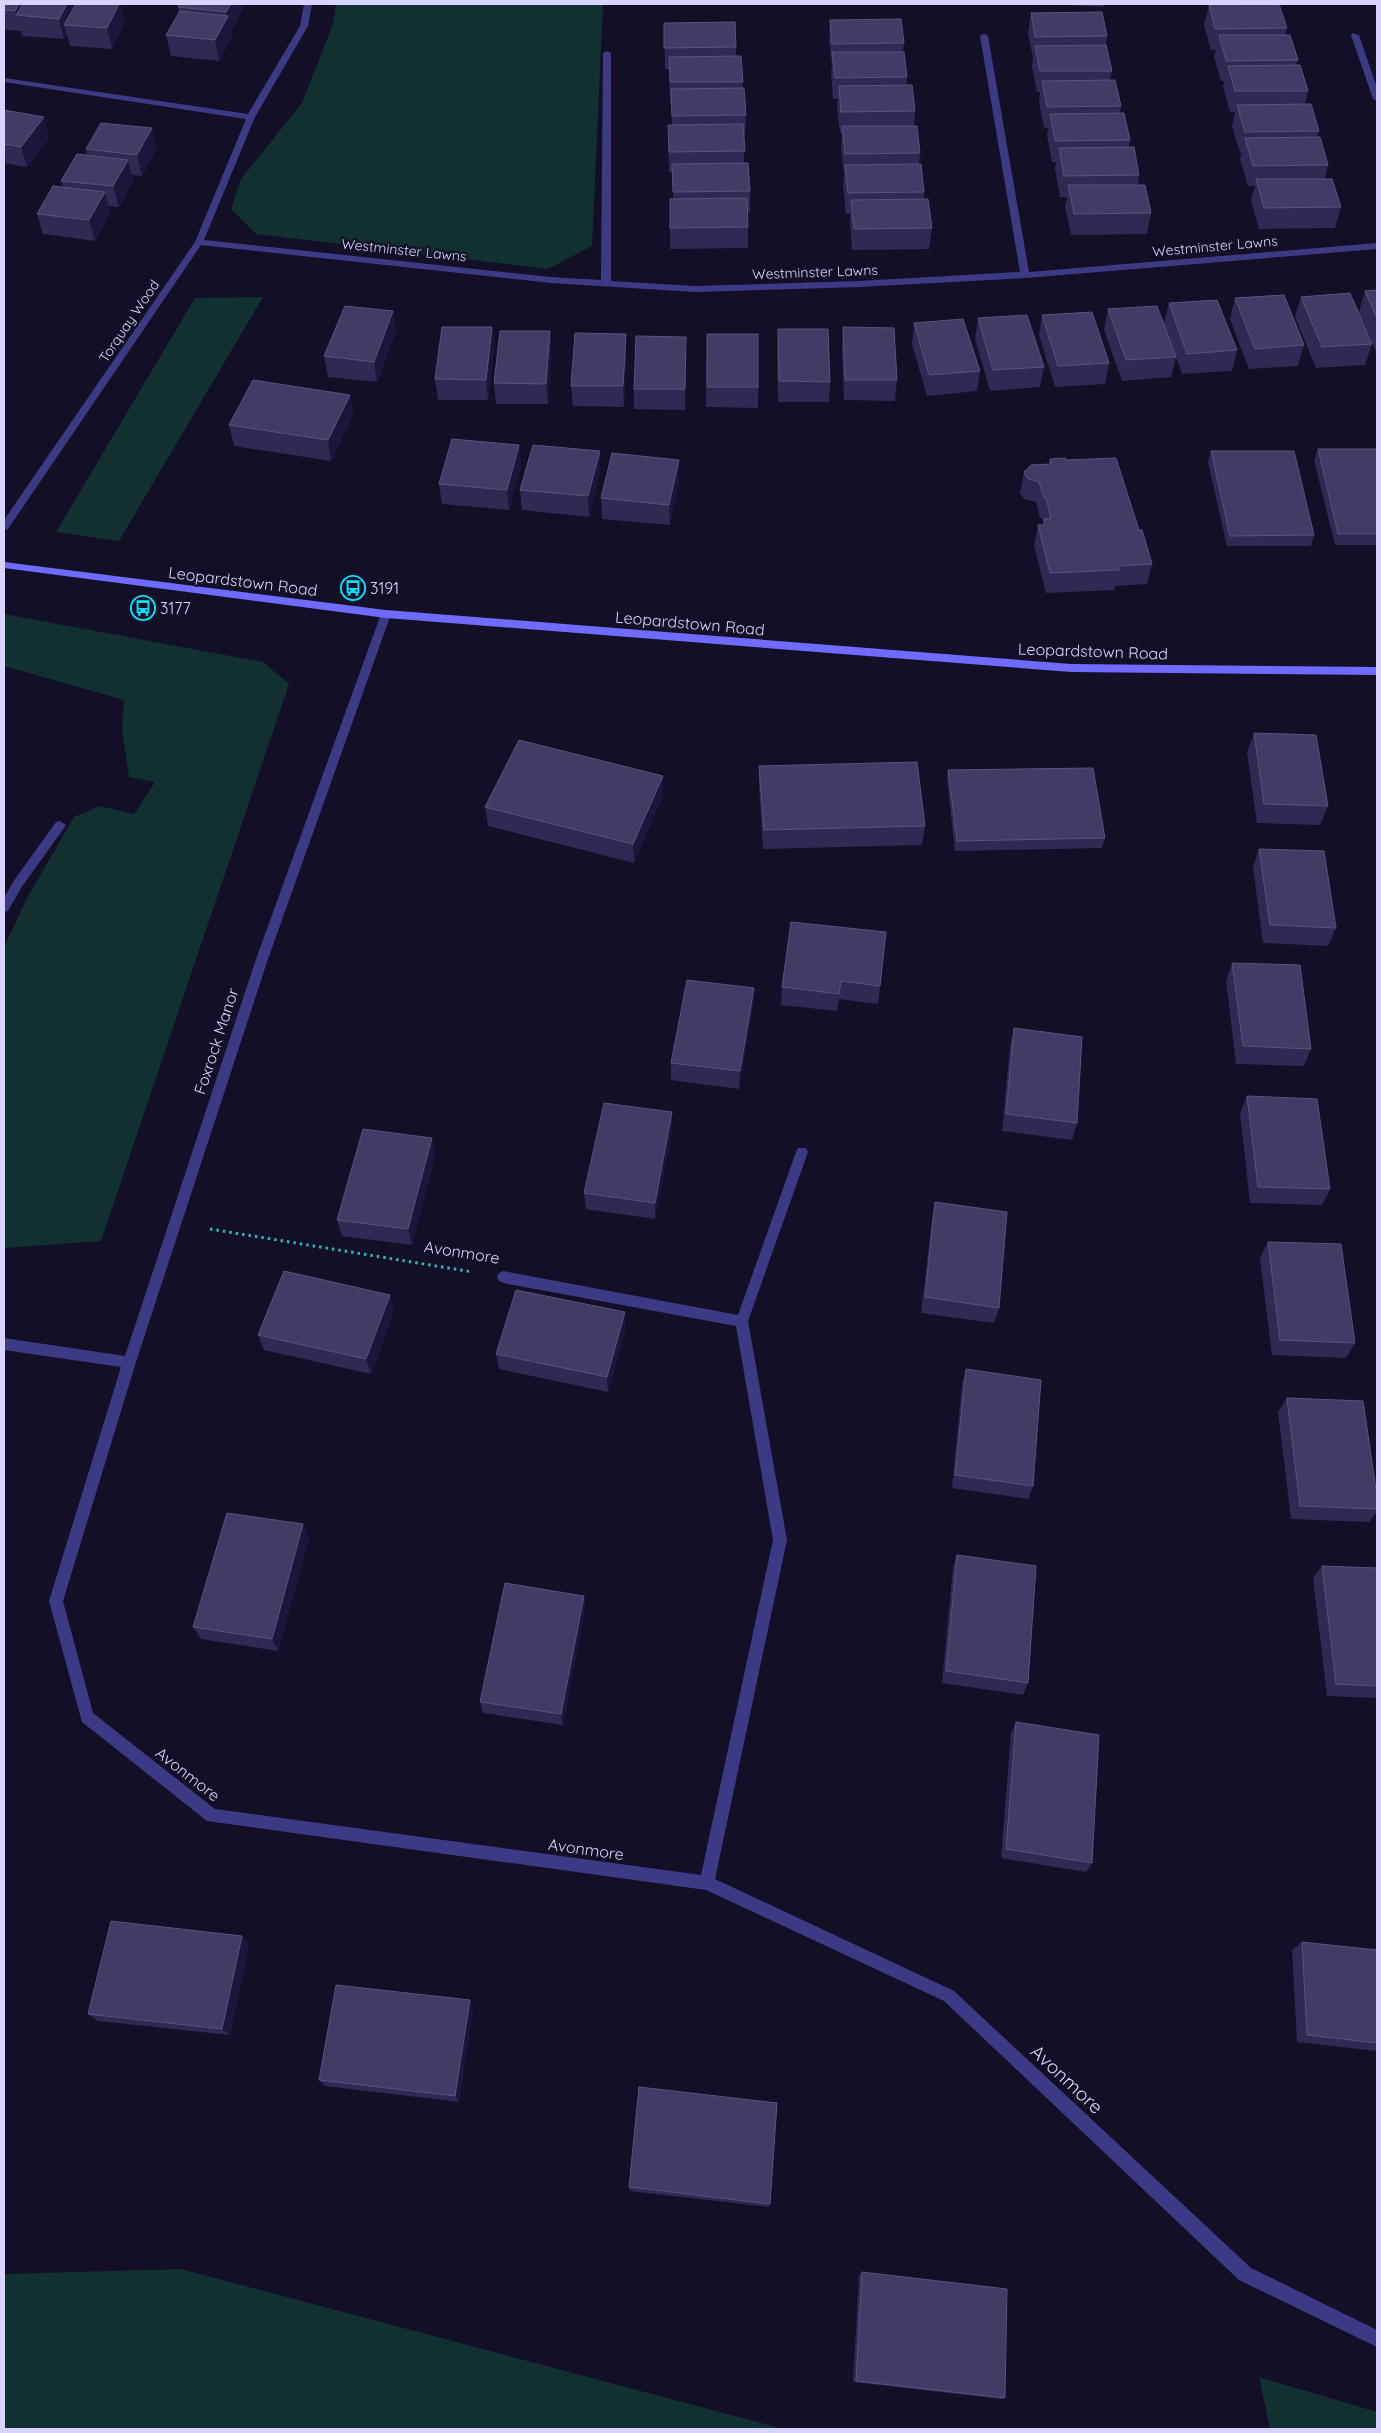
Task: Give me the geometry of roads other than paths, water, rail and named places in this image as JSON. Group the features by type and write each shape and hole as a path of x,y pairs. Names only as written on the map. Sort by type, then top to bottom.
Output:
{"main road":[{"name":"Leopardstown Road","path":"4,565 386,614 1071,668 1377,672"}],"street":[{"name":"Torquay Wood","path":"4,527 199,242 251,117 304,26 308,4"},
{"path":"1355,35 1377,98"},
{"path":"984,36 1025,275"},
{"path":"606,282 607,53"},
{"path":"4,80 251,117"},
{"name":"Westminster Lawns","path":"199,242 551,280 695,289 859,284 1025,275 1377,246"},
{"name":"Foxrock Manor","path":"129,1362 261,962 386,614"},
{"path":"4,908 16,885 60,824"},
{"path":"706,1883 780,1540 742,1321 802,1152"},
{"name":"Avonmore","path":"503,1276 742,1321"},
{"path":"4,1344 129,1362"},
{"name":"Avonmore","path":"129,1362 56,1601 87,1718 212,1816 706,1883 949,1996 1246,2274 1377,2339"}],"place":[{"name":"3191","path":"353,588"},
{"name":"3177","path":"143,608"}]}
